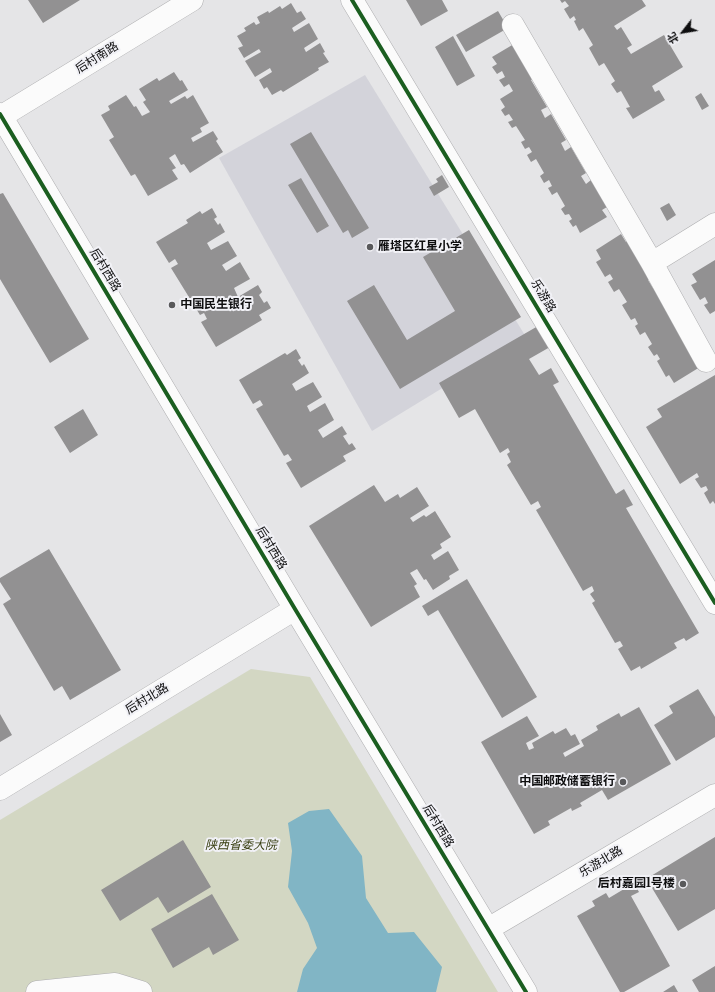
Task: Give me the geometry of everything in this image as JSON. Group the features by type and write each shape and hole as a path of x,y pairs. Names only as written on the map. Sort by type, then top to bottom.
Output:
{"street":[{"name":"后村南路","path":"1,115 192,0"},
{"name":"乐游路","path":"352,0 715,603"},
{"path":"513,25 652,263 706,361"},
{"name":"后村西路","path":"1,115 295,609 526,992"},
{"path":"652,263 715,224"},
{"name":"后村北路","path":"0,789 295,609"},
{"name":"乐游北路","path":"488,928 715,794"},
{"path":"37,992 115,984 141,992"}],"shaded area":[{"name":"雁塔区红星小学","path":"365,75 526,337 372,431 219,158"}],"green space":[{"name":"陕西省委大院","path":"251,669 310,677 498,992 0,992 0,820"}],"water":[{"path":"329,809 362,856 366,898 388,933 414,932 442,967 436,992 297,992 303,969 317,948 308,923 288,887 292,851 288,823 309,811"}],"building":[{"path":"28,0 80,0 43,23"},
{"path":"406,0 442,0 448,11 421,26"},
{"path":"560,0 642,0 646,6 614,26 617,30 621,27 632,45 627,48 631,54 664,35 683,67 652,86 655,92 659,90 665,100 633,119 626,108 630,107 621,91 617,93 611,84 615,81 604,63 599,66 589,48 593,45 583,28 579,31 574,21 576,20 574,16 570,19 564,9 569,6 565,1 562,3"},
{"path":"291,3 297,13 301,11 306,19 292,28 294,32 309,23 318,39 304,48 306,52 320,43 325,52 323,53 329,62 318,68 319,70 283,92 281,90 272,95 267,87 264,89 259,80 272,72 270,68 255,77 245,61 261,52 259,49 244,58 238,48 243,46 237,36 246,31 244,28 254,22 256,25 260,23 257,17 268,11 269,13 280,6 282,9"},
{"path":"498,11 508,28 466,52 456,35"},
{"path":"453,36 475,76 457,86 435,47"},
{"path":"519,41 539,75 531,80 547,107 541,110 545,118 551,114 566,140 561,143 565,151 571,147 586,173 581,176 586,184 591,180 607,207 602,210 607,217 580,233 576,225 573,227 569,221 572,219 569,214 565,215 561,209 565,206 557,192 552,195 548,188 552,186 549,180 544,183 540,176 544,173 536,159 531,162 527,155 532,152 529,147 525,149 521,142 525,140 516,126 512,128 508,122 513,120 509,114 505,116 501,110 505,107 500,99 513,91 509,84 504,87 499,80 505,77 502,71 497,74 492,67 497,64 492,57"},
{"path":"174,72 180,81 182,80 188,90 169,101 171,104 185,96 187,99 193,95 209,123 200,128 202,132 191,138 193,142 213,131 218,139 216,141 223,152 190,173 184,164 181,165 175,154 169,158 176,168 172,170 178,179 148,196 135,174 131,176 109,140 114,137 101,115 110,110 108,106 126,95 134,107 136,106 142,116 150,112 143,102 146,100 139,89 157,78 159,81"},
{"path":"701,93 709,106 702,110 695,97"},
{"path":"311,132 369,228 352,238 348,230 343,233 290,144"},
{"path":"442,175 449,187 434,196 429,187 438,182 436,179"},
{"path":"301,178 329,226 317,233 288,185"},
{"path":"3,193 89,339 50,363 0,279 0,194"},
{"path":"669,203 676,215 667,221 660,208"},
{"path":"212,208 217,217 214,219 218,225 220,223 225,232 207,243 211,250 228,241 237,256 222,265 226,271 240,262 250,279 234,288 238,297 258,285 262,292 259,295 264,303 267,301 271,308 259,315 262,320 216,347 201,322 207,319 204,313 200,315 171,268 178,264 175,259 169,263 156,242 188,223 186,220 200,211 202,214"},
{"path":"469,230 521,317 400,389 347,301 374,285 407,340 455,311 423,257"},
{"path":"621,234 626,242 630,240 652,277 648,280 653,288 657,286 700,367 674,383 669,375 666,377 657,361 660,359 657,354 654,356 648,347 652,344 645,332 640,335 635,326 638,324 635,318 631,320 622,305 627,302 619,289 614,292 608,282 613,279 610,274 605,277 596,262 601,259 596,250"},
{"path":"715,260 715,311 710,314 704,305 708,303 705,297 700,300 691,285 697,282 692,274"},
{"path":"538,326 550,347 529,359 539,375 551,368 559,382 553,385 616,494 624,489 633,505 626,508 699,633 686,641 684,638 674,643 677,648 641,669 640,666 631,671 618,649 623,646 620,641 615,643 592,603 595,601 590,594 594,591 592,586 583,591 536,510 541,507 538,501 531,505 507,465 511,462 507,454 510,452 508,448 500,453 475,409 459,418 439,383"},
{"path":"296,349 301,358 298,360 302,366 304,364 309,373 292,384 296,391 313,382 322,397 307,406 310,412 325,403 334,420 318,430 323,438 342,426 347,434 343,436 349,445 352,443 356,449 343,456 346,461 301,488 286,463 292,460 288,454 284,456 256,409 263,405 260,400 253,404 239,380 285,353 287,355"},
{"path":"715,375 715,504 713,501 710,504 704,493 708,490 706,486 701,488 695,479 699,477 697,473 680,484 646,427 662,417 657,409"},
{"path":"83,409 98,435 70,453 54,427"},
{"path":"374,485 385,502 398,494 400,498 417,487 429,506 410,518 413,522 424,515 426,517 435,511 451,537 440,544 442,548 431,555 434,560 448,551 459,570 449,576 450,579 433,590 417,569 410,573 417,584 414,586 420,597 371,627 309,526"},
{"path":"49,549 121,670 70,700 62,686 54,691 3,604 11,599 0,582 0,578"},
{"path":"467,579 537,697 502,718 438,610 428,616 422,606"},
{"path":"698,689 715,717 715,737 676,761 654,725 673,713 669,706"},
{"path":"639,707 671,764 608,800 602,790 580,803 582,806 572,811 571,808 548,821 550,825 534,834 481,742 527,716 539,736 526,743 529,750 534,748 532,743 553,731 555,734 566,728 571,736 575,734 580,744 563,753 565,757 584,746 581,740 598,730 596,726 619,713 621,717"},
{"path":"0,714 12,735 0,742"},
{"name":"后村嘉园1号楼","path":"715,837 715,909 678,931 649,883 643,886 641,882"},
{"path":"183,840 211,887 168,913 158,897 120,921 101,890"},
{"path":"634,883 639,892 631,896 670,966 624,992 620,992 577,916 595,906 592,901 606,893 609,898"},
{"path":"212,894 239,940 213,955 209,947 173,968 151,929"},
{"path":"715,966 715,992 699,992 692,980"},
{"path":"674,985 678,992 663,992"}],"cycle path":[{"path":"352,0 715,603"},
{"path":"0,114 295,609 526,992"}],"place":[{"name":"雁塔区红星小学","path":"370,247"},
{"name":"中国民生银行","path":"172,305"},
{"name":"中国邮政储蓄银行","path":"623,782"},
{"name":"后村嘉园1号楼","path":"683,884"}]}
